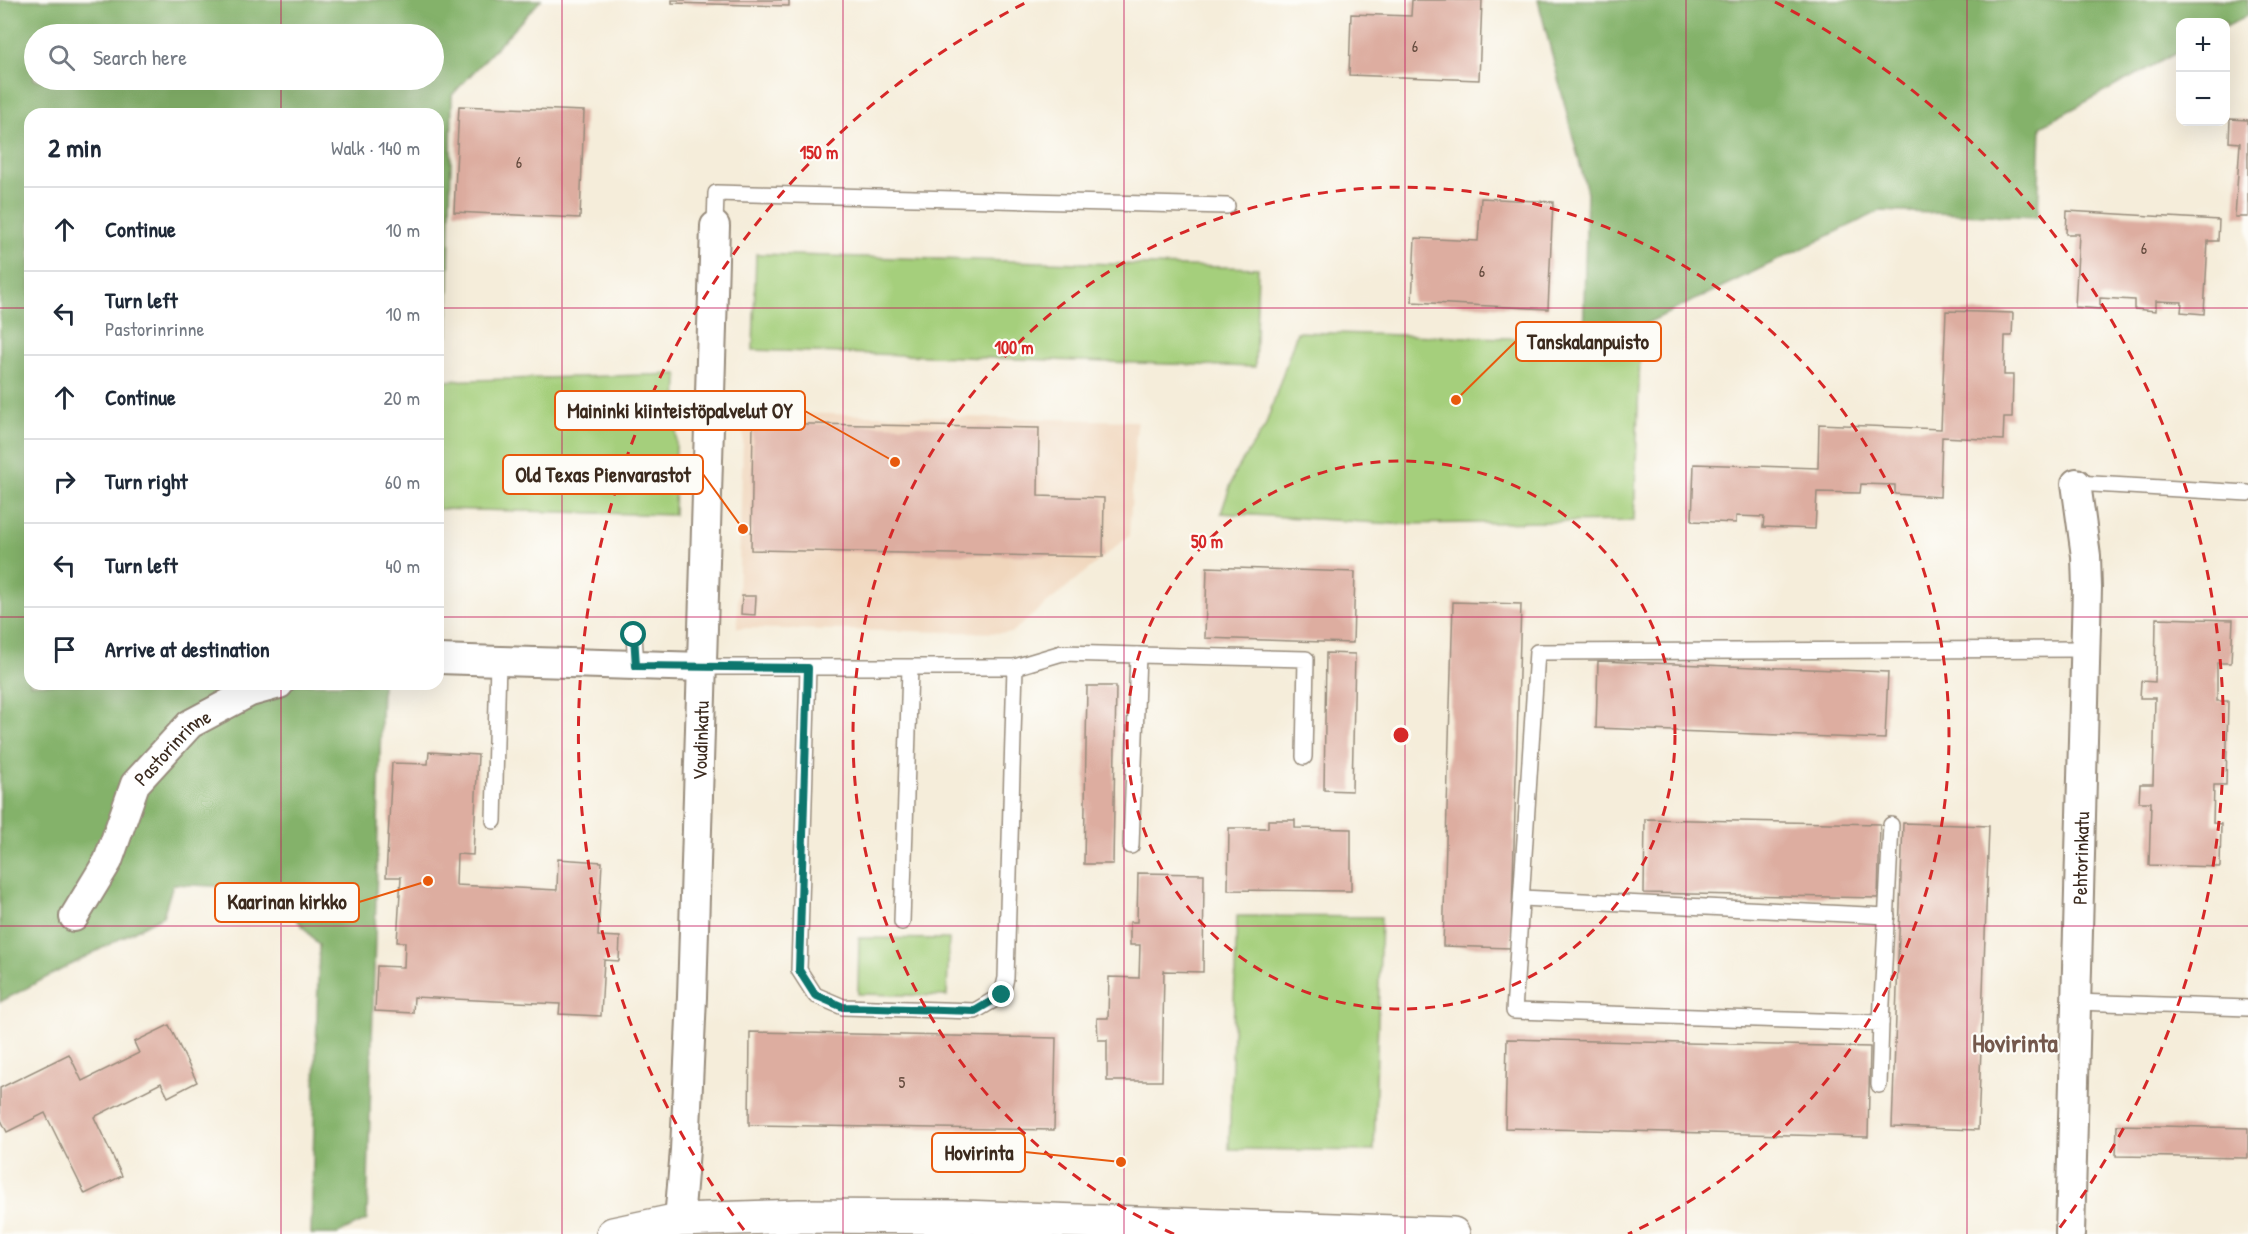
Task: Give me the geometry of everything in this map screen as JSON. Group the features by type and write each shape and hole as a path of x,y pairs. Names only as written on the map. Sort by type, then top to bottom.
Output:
{"street":[{"name":"Voudinkatu","path":"679,1220 688,1107 715,226"},
{"name":"Pehtorinkatu","path":"2070,1234 2086,561 2076,483"},
{"path":"444,659 703,667"},
{"name":"Pastorinrinne","path":"74,917 108,861 135,784 189,724 257,690"},
{"path":"613,1234 679,1220 798,1216 961,1226 1454,1234"}],"lane":[{"path":"715,226 716,193 1227,206"},
{"path":"2076,483 2248,493"},
{"path":"634,635 636,666"},
{"path":"1881,1023 1515,1011 1537,652 2085,649"},
{"path":"703,667 1015,667 1062,653 1306,659 1304,758"},
{"path":"1131,846 1138,655"},
{"path":"494,821 498,661"},
{"path":"808,668 799,970 815,995 843,1007 975,1011 1002,995 1006,978 1015,667"},
{"path":"902,922 910,668"},
{"path":"1879,1084 1891,825"},
{"path":"1522,898 1887,916"},
{"path":"2076,1002 2248,1008"}],"shaded area":[{"path":"744,412 1137,421 1129,536 1011,633 737,628"}],"green space":[{"path":"0,0 541,0 452,95 448,335 444,338 444,108 24,108 24,690 382,690 367,1220 337,1234 311,1234 319,945 270,889 173,884 163,916 0,1002"},
{"path":"1538,0 2248,0 2248,15 2230,25 2230,18 2176,18 2176,53 2041,126 2038,217 1880,211 1641,326 1583,340 1587,192"},
{"path":"756,254 1258,268 1255,367 753,350"},
{"path":"1641,326 1634,521 1394,524 1221,513 1235,472 1265,427 1297,332 1583,340"},
{"path":"678,374 674,515 444,509 444,381"},
{"path":"1237,916 1381,917 1374,1151 1229,1149"},
{"path":"859,938 949,939 947,996 858,994"}],"building":[{"path":"672,0 789,0 789,6 672,3"},
{"path":"1412,0 1482,0 1479,80 1349,75 1351,14 1411,16"},
{"path":"459,106 584,111 580,218 454,212"},
{"path":"2230,119 2248,120 2248,217 2235,217 2240,143 2229,142"},
{"path":"1481,198 1553,202 1548,309 1412,302 1415,238 1478,241"},
{"path":"2067,211 2219,220 2218,241 2208,241 2204,314 2181,312 2182,302 2156,301 2156,311 2134,309 2134,300 2100,298 2100,309 2075,307 2079,234 2066,234"},
{"path":"1946,311 2013,313 2012,336 2005,336 2004,375 2013,375 2012,418 2004,418 2003,440 1942,437 1940,497 1895,494 1895,485 1861,484 1860,493 1817,492 1815,529 1763,527 1764,517 1736,516 1736,523 1692,521 1694,464 1818,468 1819,424 1941,429"},
{"path":"753,423 1039,428 1038,496 1104,498 1103,557 751,550"},
{"path":"1207,567 1355,572 1353,643 1205,638"},
{"path":"742,596 756,596 755,615 741,614"},
{"path":"1453,602 1521,604 1511,948 1443,946"},
{"path":"2156,618 2233,620 2231,663 2217,663 2217,701 2228,701 2226,785 2214,785 2213,823 2221,824 2220,867 2149,865 2151,802 2139,802 2140,784 2153,784 2155,698 2140,698 2141,681 2155,682"},
{"path":"1326,653 1355,654 1352,791 1324,790"},
{"path":"1598,661 1888,672 1885,739 1596,728"},
{"path":"1087,686 1116,686 1113,864 1084,864"},
{"path":"429,752 478,755 473,855 457,854 456,885 557,890 558,859 602,862 598,936 620,937 619,961 604,960 601,1016 559,1014 560,1004 414,997 413,1013 375,1011 377,966 404,967 405,942 397,942 401,877 386,877 392,763 428,764"},
{"path":"1645,819 1880,824 1878,898 1644,893"},
{"path":"1268,820 1295,820 1295,828 1351,829 1351,891 1228,890 1229,828 1268,828"},
{"path":"1903,823 1989,826 1978,1130 1892,1127"},
{"path":"1138,873 1204,874 1203,972 1164,971 1162,1081 1107,1081 1107,1040 1098,1040 1097,1018 1108,1018 1109,977 1139,978 1140,945 1130,945 1130,922 1137,922"},
{"path":"169,1025 197,1082 168,1097 161,1083 94,1117 122,1176 85,1194 45,1113 7,1132 0,1118 0,1088 69,1054 82,1081 139,1053 134,1042"},
{"path":"750,1032 1056,1038 1054,1130 749,1125"},
{"path":"1507,1039 1870,1047 1868,1137 1505,1128"},
{"path":"2117,1125 2248,1128 2248,1158 2116,1156"}],"place":[{"name":"Tanskalanpuisto","path":"1456,400"},
{"name":"Maininki kiinteistöpalvelut OY","path":"895,462"},
{"name":"Old Texas Pienvarastot","path":"743,529"},
{"name":"Kaarinan kirkko","path":"428,881"},
{"name":"Hovirinta","path":"1121,1162"}],"district":[{"name":"Hovirinta","path":"2015,1042"}],"route":[{"path":"634,635 636,666 808,668 799,970 815,995 843,1007 975,1011 1002,995"}]}
